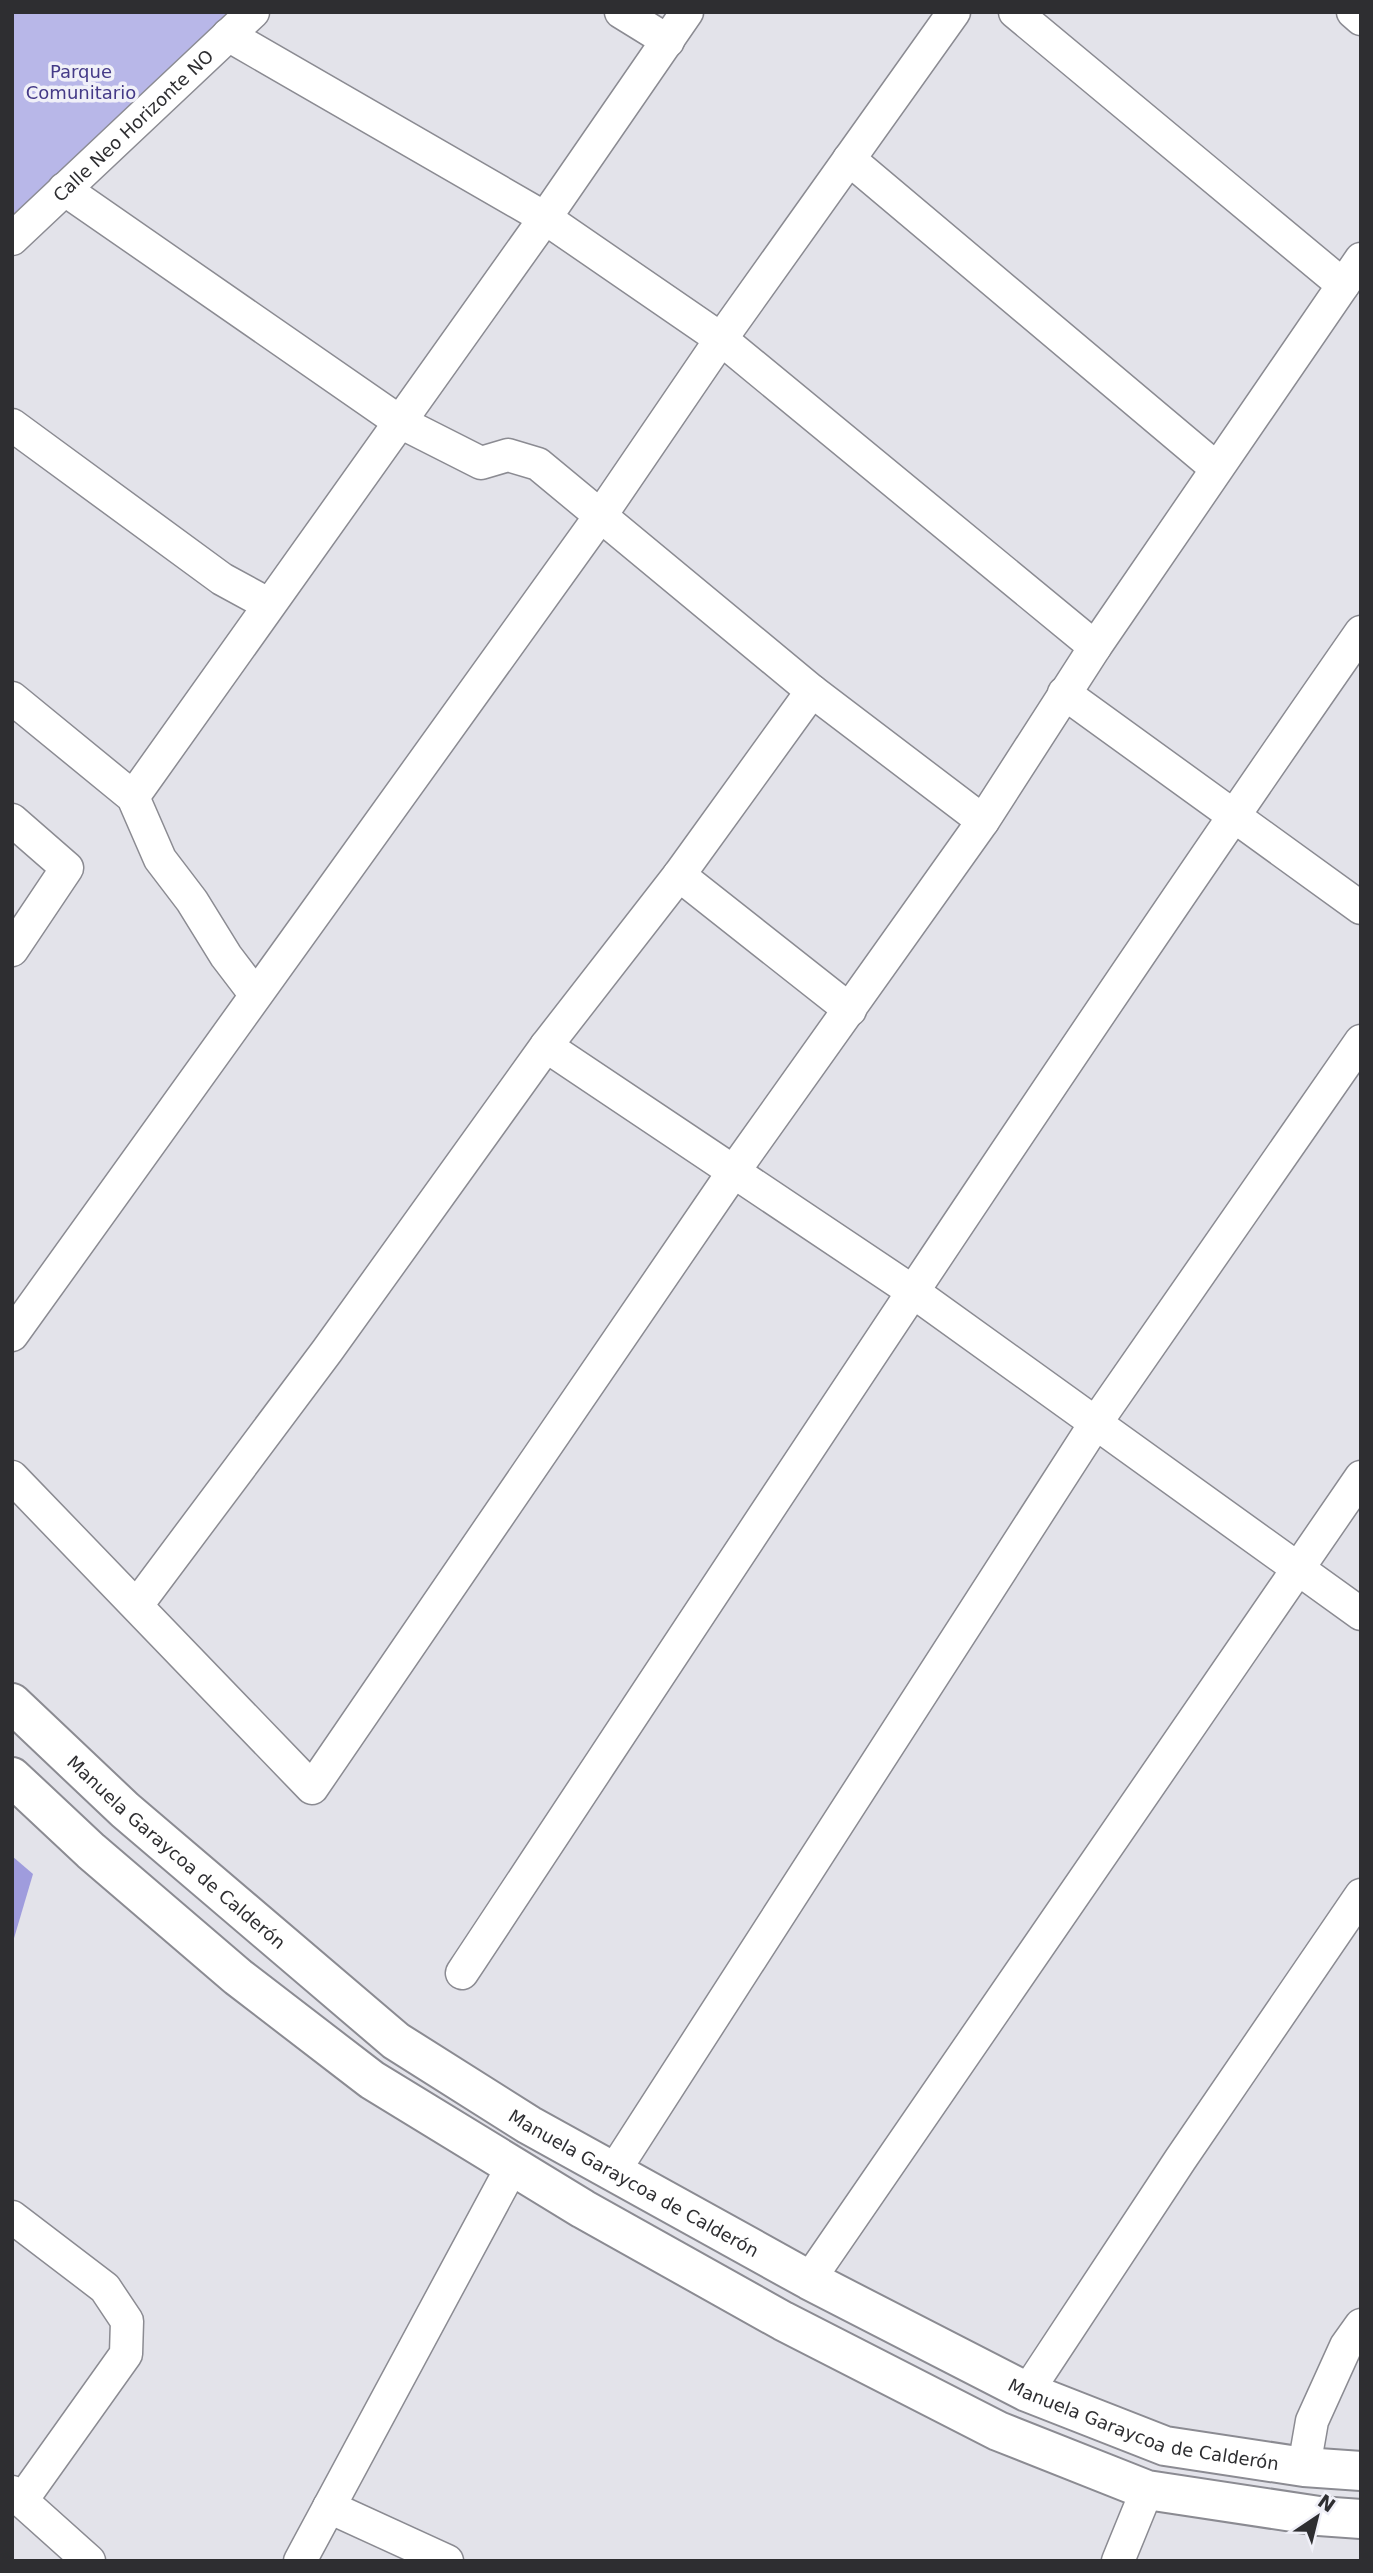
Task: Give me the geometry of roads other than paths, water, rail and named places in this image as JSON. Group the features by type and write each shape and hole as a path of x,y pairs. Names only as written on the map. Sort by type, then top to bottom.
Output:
{"street":[{"name":"Calle Neo Horizonte NO","path":"12,239 253,12"},
{"path":"621,12 668,41"},
{"path":"133,797 545,218 687,12"},
{"path":"12,1335 255,993 601,515 954,12"},
{"path":"1015,12 1343,285"},
{"path":"1353,12 1361,19"},
{"path":"228,36 545,218 722,339 1095,647"},
{"path":"849,159 1216,468"},
{"path":"64,189 400,422 481,463 508,455 538,464 811,691 983,821"},
{"path":"12,1477 312,1788 734,1171 983,821 1064,693 1361,259"},
{"path":"12,425 222,579 268,604"},
{"path":"462,1973 912,1291 1233,816 1361,632"},
{"path":"136,1605 327,1351 546,1046 679,875 811,691"},
{"path":"1064,693 1361,908"},
{"path":"12,698 133,797 160,859 192,901 226,956 255,993"},
{"path":"12,820 67,868 12,950"},
{"path":"679,875 850,1010"},
{"path":"614,2171 1095,1424 1361,1041"},
{"path":"546,1046 912,1291 1361,1614"},
{"path":"809,2280 1361,1477"},
{"name":"Manuela Garaycoa de Calderón","path":"12,1703 125,1810 396,2042 529,2125 809,2280 1027,2392 1165,2446 1304,2467 1361,2471"},
{"path":"12,1777 91,1851 283,2013 372,2080 512,2167 783,2321 998,2431 1147,2490 1319,2516 1361,2519"},
{"path":"1027,2392 1180,2160 1361,1895"},
{"path":"300,2561 512,2167"},
{"path":"12,2217 105,2288 127,2321 126,2354 17,2496 89,2561"},
{"path":"1304,2467 1312,2421 1346,2346 1361,2325"},
{"path":"1118,2561 1147,2490"},
{"path":"333,2500 447,2561"}],"park label":[{"name":"Parque Comunitario","path":"81,81"}]}
